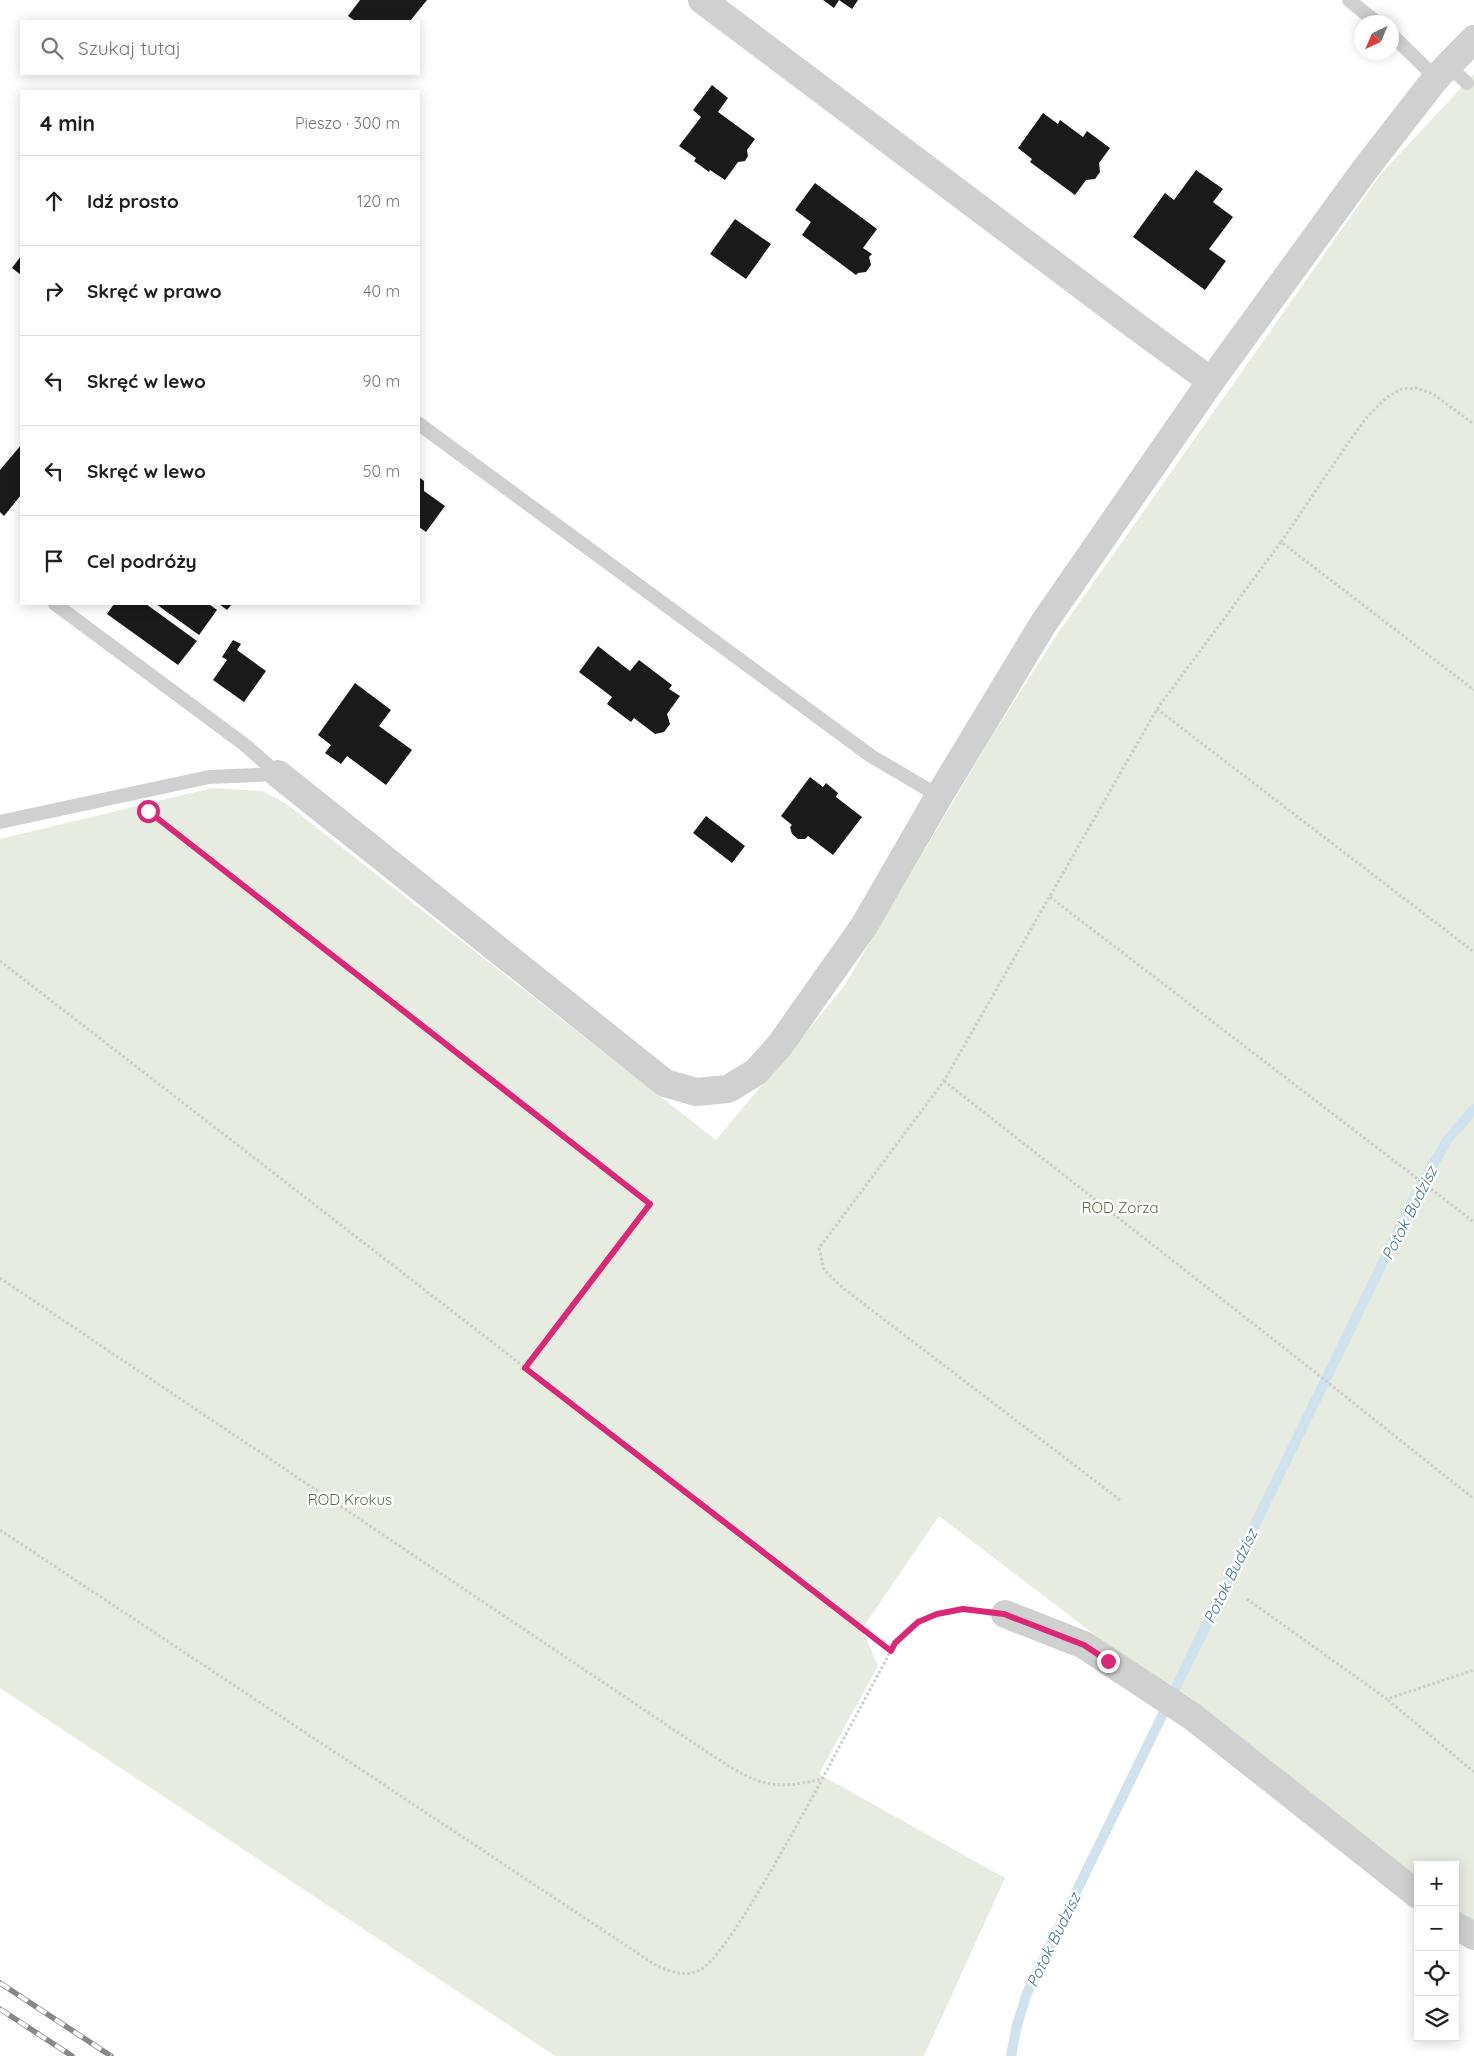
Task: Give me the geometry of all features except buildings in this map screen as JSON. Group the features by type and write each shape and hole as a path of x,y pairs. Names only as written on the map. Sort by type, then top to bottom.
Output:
{"street":[{"path":"702,0 1125,318 1211,380"},
{"path":"278,774 665,1083 696,1092 728,1089 756,1072 780,1045 864,926 939,796 1043,624 1211,380 1366,168 1451,76 1474,39"},
{"path":"1004,1614 1084,1645 1194,1717 1414,1892"},
{"path":"1459,1927 1474,1936"}],"lane":[{"path":"1349,0 1367,15"},
{"path":"1399,40 1451,76"},
{"path":"420,425 871,756 939,796"},
{"path":"56,605 245,745 278,774"},
{"path":"0,822 209,777 278,774"}],"path":[{"path":"1120,1500 843,1288 824,1270 819,1248 944,1081 1156,709 1281,542 1367,418 1386,398 1401,389 1416,388 1433,394 1474,424"},
{"path":"1281,542 1474,690"},
{"path":"1156,709 1474,952"},
{"path":"148,811 650,1204 525,1368"},
{"path":"1050,897 1474,1222"},
{"path":"0,961 891,1651"},
{"path":"944,1081 1474,1499"},
{"path":"0,1278 738,1772 760,1783 780,1786 822,1779"},
{"path":"0,1530 657,1966 676,1974 698,1971 719,1953 741,1919 822,1779 895,1643 918,1622 937,1614 963,1609 1004,1614"},
{"path":"1247,1599 1388,1699 1474,1772"},
{"path":"1388,1699 1474,1670"}],"green space":[{"path":"1474,74 1474,1919 1466,1918 1459,1913 1459,1861 1414,1861 1414,1878 939,1516 862,1629 878,1666 819,1774 1005,1878 924,2056 555,2056 0,1688 0,839 212,788 262,791 285,803 716,1140 843,988 992,736 1056,636 1380,175"}],"waterway":[{"name":"Potok Budzisz","path":"1011,2056 1017,2025 1027,1993 1417,1192 1448,1139 1474,1109"}],"railway":[{"path":"0,1983 111,2056"},
{"path":"0,2009 72,2056"}],"route":[{"path":"148,811 650,1204 525,1368 891,1651 895,1643 918,1622 937,1614 963,1609 1004,1614 1084,1645 1108,1661"}],"park label":[{"name":"ROD Zorza","path":"1120,1208"},
{"name":"ROD Krokus","path":"350,1500"}]}
